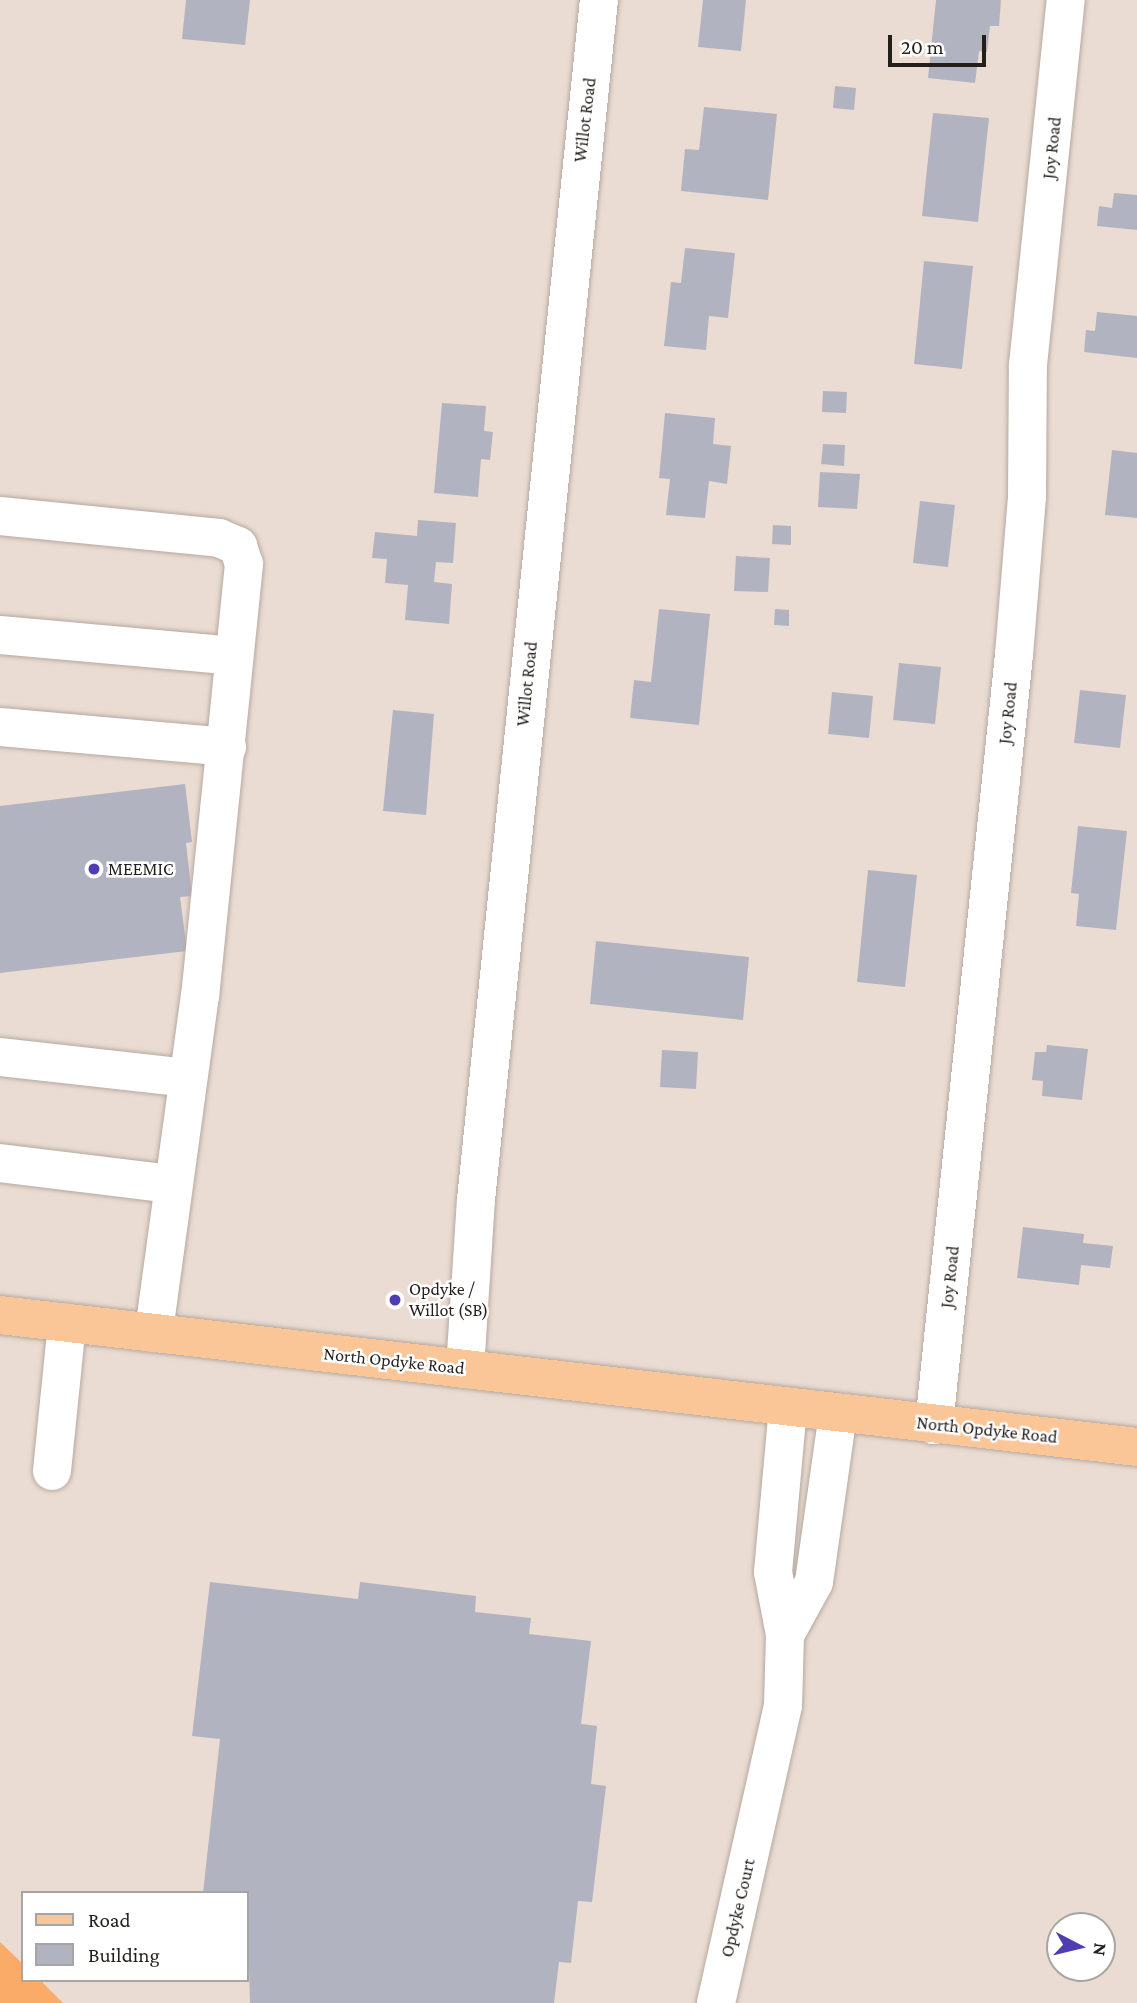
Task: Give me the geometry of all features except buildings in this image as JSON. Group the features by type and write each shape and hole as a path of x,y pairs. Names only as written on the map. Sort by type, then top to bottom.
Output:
{"main road":[{"name":"North Opdyke Road","path":"0,1315 1137,1447"}],"street":[{"name":"Willot Road","path":"466,1369 476,1200 599,0"},
{"name":"Joy Road","path":"934,1424 1014,655 1027,496 1028,365 1066,0"},
{"path":"0,516 219,538 238,546 244,564 188,1078 172,1184 155,1333"},
{"path":"0,635 234,656"},
{"path":"0,727 226,747"},
{"path":"0,1057 188,1078"},
{"path":"0,1163 172,1184"},
{"path":"52,1471 67,1323"},
{"path":"785,1634 773,1572 788,1407"},
{"path":"785,1634 814,1581 838,1413"},
{"name":"Opdyke Court","path":"716,2003 783,1706 785,1634"}],"shaded area":[{"path":"0,1942 21,1962 21,1982 42,1982 63,2003 0,2003"}],"place":[{"name":"MEEMIC","path":"94,869"},
{"name":"Opdyke / Willot (SB)","path":"395,1300"}]}
